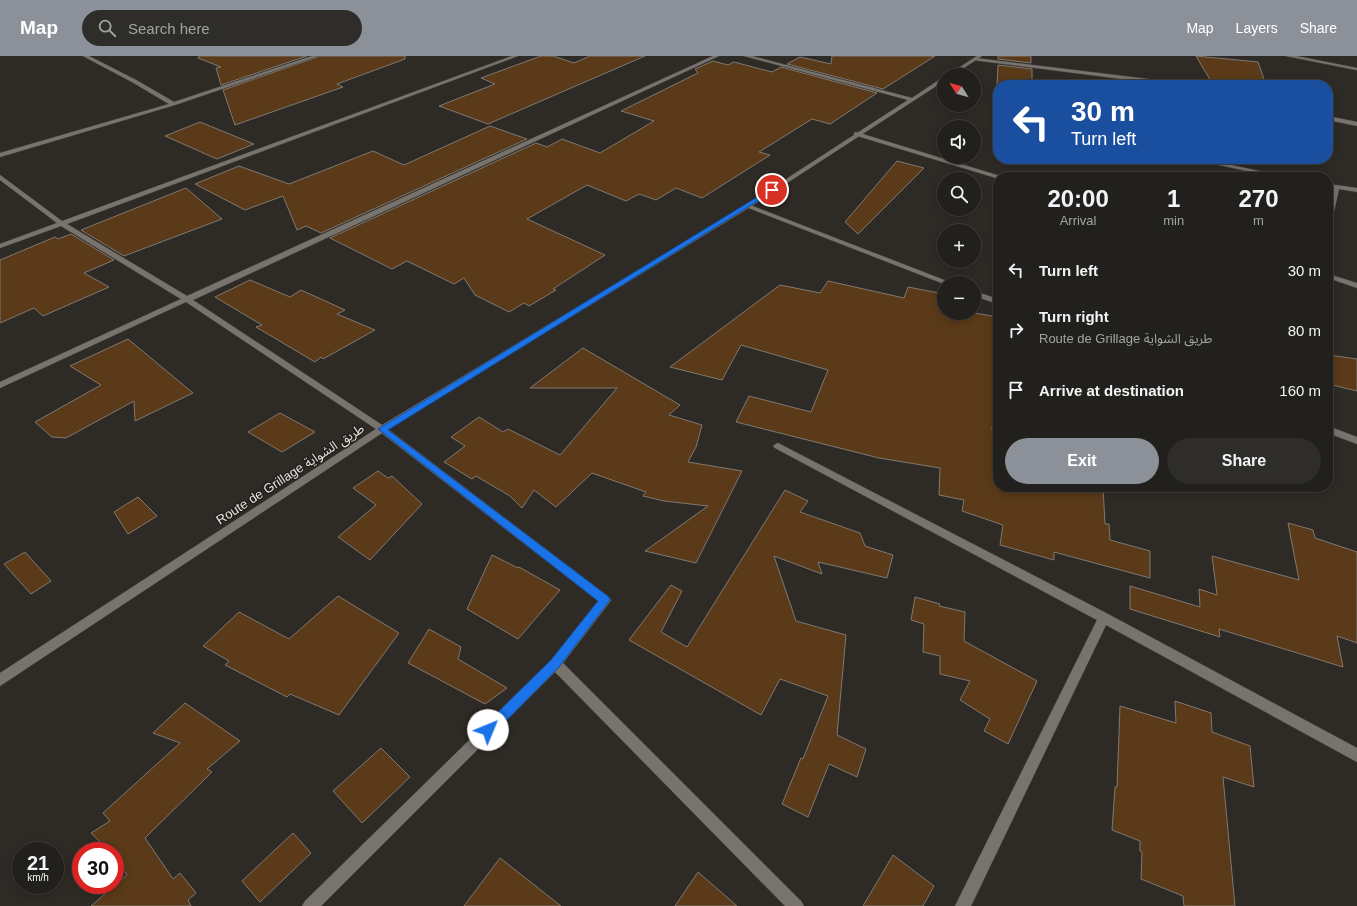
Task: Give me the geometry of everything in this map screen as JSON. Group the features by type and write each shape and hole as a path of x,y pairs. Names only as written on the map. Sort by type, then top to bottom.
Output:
{"street":[{"path":"85,56 134,81 173,104"},
{"path":"0,155 173,104 317,56"},
{"path":"0,246 516,56"},
{"path":"0,385 717,56"},
{"path":"746,56 911,99"},
{"path":"961,68 980,56"},
{"path":"1288,56 1357,69"},
{"path":"975,59 1141,80"},
{"name":"Route de Grillage طريق الشواية","path":"0,680 382,429 748,206 937,82"},
{"path":"1333,119 1357,124"},
{"path":"856,134 993,175"},
{"path":"1219,164 1259,172"},
{"path":"0,177 61,223 188,300 382,429 605,600 555,664 310,906"},
{"path":"1333,187 1357,190"},
{"path":"1333,201 1336,187"},
{"path":"748,206 937,279"},
{"path":"1333,278 1357,286"},
{"path":"981,296 993,300"},
{"path":"1333,431 1357,441"},
{"path":"778,446 1104,618 1357,755"},
{"path":"963,906 1104,618"},
{"path":"555,664 796,906"}],"building":[{"path":"199,56 307,56 221,85 216,68 221,67 198,58"},
{"path":"320,56 405,56 405,59 337,84 343,87 235,125 223,90"},
{"path":"541,56 553,56 574,63 590,56 645,56 488,124 439,106 495,84 481,78"},
{"path":"832,56 935,56 883,89 787,64 800,57 831,64"},
{"path":"998,56 1031,56 1031,63 998,59"},
{"path":"1196,56 1258,62 1264,80 1210,80"},
{"path":"713,61 728,65 734,62 772,72 781,67 877,93 830,124 812,119 759,152 770,155 702,198 676,188 656,200 639,194 626,201 587,185 527,219 605,255 553,289 556,290 529,306 524,303 509,312 475,295 464,278 454,284 407,261 392,269 330,238 536,143 547,147 562,139 600,153 654,121 621,111 698,73 695,69"},
{"path":"998,65 1032,69 1032,80 997,80"},
{"path":"200,122 254,144 217,159 165,136"},
{"path":"490,126 527,139 321,233 306,226 297,230 283,196 245,210 195,184 239,166 289,184 373,151 404,165"},
{"path":"897,161 924,168 858,234 845,222"},
{"path":"186,188 222,219 124,256 81,230"},
{"path":"71,234 114,260 84,273 109,287 43,316 34,308 0,323 0,260 55,237 58,239"},
{"path":"250,280 290,297 301,290 345,310 337,314 375,330 323,359 321,357 315,362 256,327 262,325 215,297"},
{"path":"828,281 904,298 908,287 937,293 937,320 981,320 981,314 993,316 993,492 1103,492 1105,524 1109,524 1110,540 1150,551 1150,578 1054,552 1054,560 1000,545 1003,525 962,511 964,500 939,495 940,468 879,458 736,422 749,396 811,412 828,370 741,345 722,380 670,367 780,285 820,293"},
{"path":"128,339 193,393 135,421 134,401 66,438 52,437 35,422 101,385 70,366"},
{"path":"583,348 680,405 669,415 702,425 696,447 688,462 742,471 696,563 645,551 708,506 664,501 643,496 646,492 592,473 556,507 534,490 522,508 510,496 476,476 472,479 444,462 465,446 451,437 479,417 503,432 508,429 560,455 617,388 530,388"},
{"path":"1333,356 1357,359 1357,391 1333,385"},
{"path":"280,413 315,432 282,452 248,432"},
{"path":"378,471 388,478 392,476 422,504 370,560 338,537 376,505 353,488"},
{"path":"785,490 808,501 800,512 860,533 865,546 893,555 887,578 818,562 822,574 774,556 796,621 846,635 837,735 866,749 857,777 829,764 808,817 782,804 801,758 803,759 828,696 780,679 761,715 629,640 671,585 682,591 661,632 687,647"},
{"path":"138,497 157,516 128,534 114,512"},
{"path":"1288,523 1313,530 1315,538 1357,552 1357,643 1337,636 1343,667 1219,629 1220,637 1130,609 1130,586 1200,607 1199,589 1217,595 1212,556 1299,580"},
{"path":"25,552 51,581 31,594 4,564"},
{"path":"492,555 518,568 519,567 560,590 518,639 467,609"},
{"path":"338,596 399,633 339,715 290,694 287,697 225,665 229,661 203,646 239,612 289,639"},
{"path":"915,597 940,604 939,606 965,612 964,641 1037,681 1008,744 984,731 990,719 960,700 970,681 940,674 940,656 923,652 924,624 911,620"},
{"path":"429,629 461,647 458,659 507,688 485,704 408,663"},
{"path":"1175,701 1211,713 1212,732 1250,746 1254,787 1223,777 1235,906 1184,906 1183,896 1141,879 1142,852 1140,851 1140,841 1112,830 1115,787 1117,787 1120,706 1176,723"},
{"path":"185,703 240,741 207,769 212,772 145,838 173,879 180,873 196,893 188,900 191,906 91,906 105,894 124,894 124,878 127,875 124,870 124,842 100,842 91,833 110,821 103,813 180,743 153,733"},
{"path":"381,748 410,777 362,823 333,791"},
{"path":"293,833 311,853 260,902 242,881"},
{"path":"893,855 934,886 923,906 863,906"},
{"path":"500,858 561,906 464,906"},
{"path":"698,872 737,906 675,906"}],"route":[{"path":"488,730 555,664 605,600 382,429 772,190"}]}
